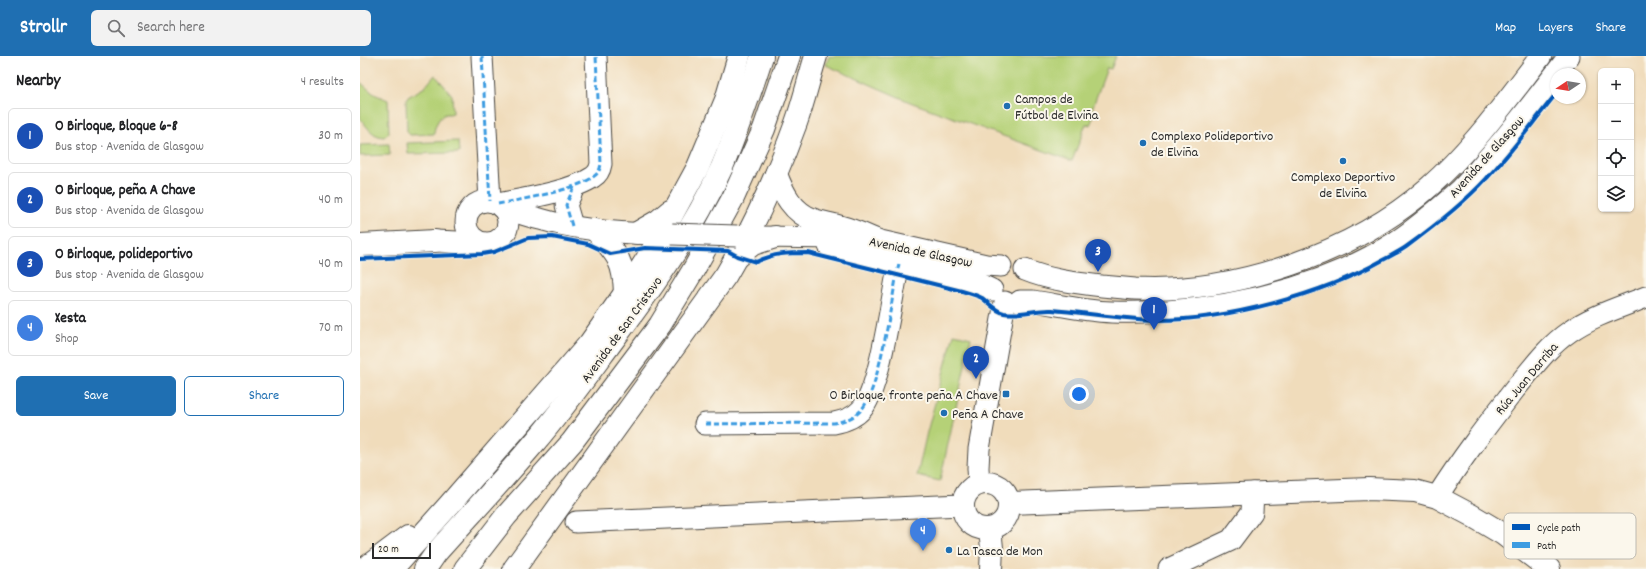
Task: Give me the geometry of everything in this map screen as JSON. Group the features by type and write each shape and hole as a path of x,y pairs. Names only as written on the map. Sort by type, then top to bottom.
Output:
{"main road":[{"path":"392,569 590,343 667,234 681,200 698,167 726,100 739,56"},
{"name":"Avenida de San Cristovo","path":"425,569 436,553 536,442 582,384 641,304 694,221 721,167 747,101 762,56"},
{"name":"Avenida de San Cristovo","path":"464,569 506,516 572,442 660,325 694,269 733,198 764,129 789,56"},
{"path":"514,569 714,293 776,174 796,122 816,56"},
{"path":"776,174 784,194 792,205 801,213 813,219 842,227 876,240"},
{"path":"637,233 658,221 681,200"},
{"path":"595,230 620,260 623,270 625,293"},
{"path":"741,243 753,244 784,238"},
{"path":"360,245 435,241"},
{"path":"979,483 993,483 999,486 1008,496 1009,503 1007,517 997,527 990,529 983,529 970,524 966,519 962,506 967,491 979,483"},
{"path":"1009,503 1392,489 1415,491 1437,497 1472,515 1504,535"},
{"path":"364,569 450,504"},
{"path":"990,529 992,548 991,569"},
{"path":"1536,559 1549,569"}],"street":[{"path":"482,56 496,204 508,219 505,233"},
{"path":"435,241 448,236 466,218 472,206 477,203 496,204 574,187 593,177 599,171 601,164 596,56"},
{"name":"Avenida de Glasgow","path":"1025,270 1037,275 1076,283 1136,289 1179,288 1256,276 1289,267 1322,254 1358,236 1394,214 1429,188 1461,157 1541,56"},
{"name":"Avenida de Glasgow","path":"784,238 975,282 1006,298 1072,308 1110,312 1170,311 1213,306 1256,298 1294,288 1331,275 1396,241 1430,216 1462,188 1518,121 1569,56"},
{"path":"572,226 566,205 574,187"},
{"path":"496,204 541,220 595,230 667,234 741,243"},
{"path":"466,218 467,230 470,236 480,243"},
{"path":"435,241 488,244 501,238 512,228 525,222 541,220"},
{"name":"Avenida de Glasgow","path":"784,238 876,240 986,265 1001,266"},
{"path":"705,424 834,423 849,420 861,410 868,401 878,366 899,264"},
{"path":"979,483 978,449 1006,298 991,279 997,269 1001,266 1014,264 1025,270 1030,281 1030,287 1028,292 1006,298"},
{"name":"Rúa Juan Darriba","path":"1437,497 1484,428 1541,356 1554,343 1570,331 1590,320 1646,297"},
{"path":"1169,569 1231,540 1252,512 1253,493"},
{"path":"576,522 962,506"}],"green space":[{"name":"Campos de Fútbol de Elviña","path":"829,56 1116,56 1111,69 1107,68 1092,109 1096,111 1090,125 1086,124 1072,161 910,102 826,65"},
{"path":"435,75 452,95 453,113 443,115 439,119 434,134 410,135 407,132 406,101 408,97 425,87"},
{"path":"360,82 374,94 388,100 389,133 384,137 380,137 373,133 360,118"},
{"path":"458,141 459,153 408,154 407,143"},
{"path":"389,144 390,155 360,156 360,145"},
{"name":"Peña A Chave","path":"954,334 971,338 940,481 917,476 927,432"}],"marked path":[{"path":"482,56 490,201"},
{"path":"498,204 561,190 584,182 596,175 598,172 601,164 596,56"},
{"path":"572,226 566,205 574,187"},
{"path":"705,424 834,423 849,419 858,413 868,400 880,363 899,264"}],"cycle path":[{"path":"360,259 482,254 494,252 528,238 552,237 588,244 610,254 645,248 728,251 737,256 756,262 781,254 808,253 970,293 982,298 995,309 1010,314 1052,310 1157,320 1214,316 1273,303 1332,284 1358,273 1403,249 1427,232 1478,187 1505,158 1550,102"}],"place":[{"name":"Campos de Fútbol de Elviña","path":"1007,106"},
{"name":"Complexo Polideportivo de Elviña","path":"1143,143"},
{"name":"Complexo Deportivo de Elviña","path":"1343,161"},
{"name":"O Birloque, polideportivo","path":"1098,272"},
{"name":"O Birloque, Bloque 6-8","path":"1154,330"},
{"name":"O Birloque, peña A Chave","path":"976,379"},
{"name":"O Birloque, fronte peña A Chave","path":"1006,394"},
{"name":"Peña A Chave","path":"944,413"},
{"name":"La Tasca de Mon","path":"949,550"},
{"name":"Xesta","path":"923,551"}]}
